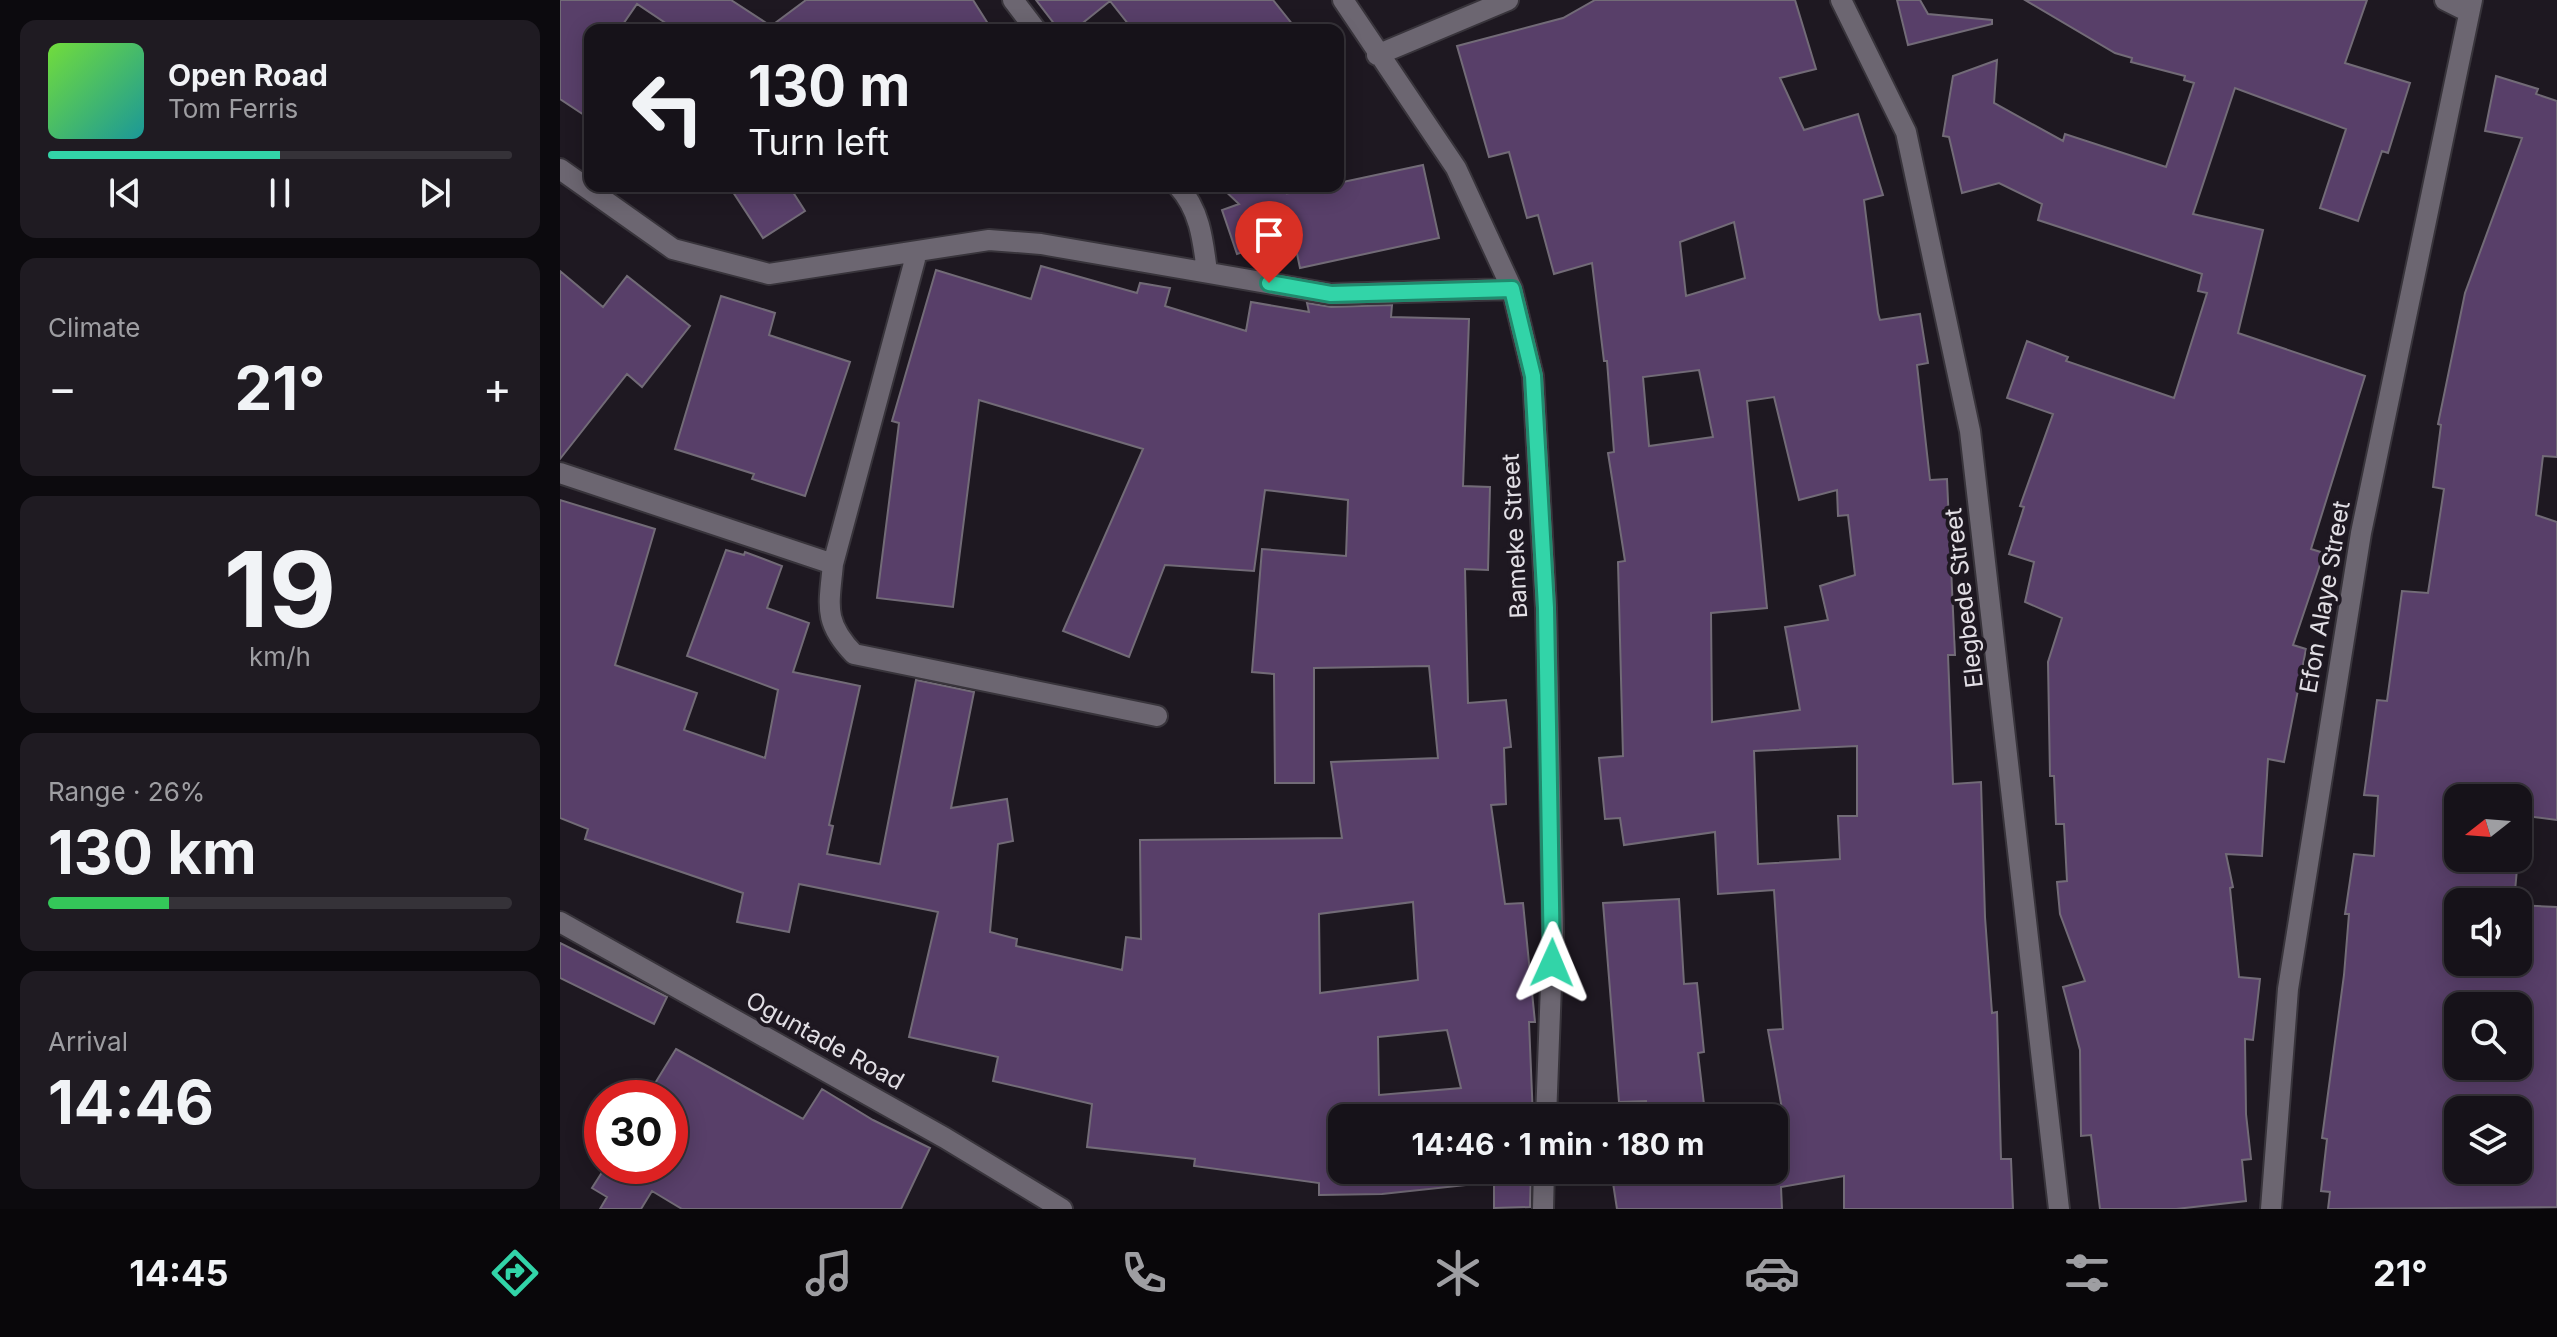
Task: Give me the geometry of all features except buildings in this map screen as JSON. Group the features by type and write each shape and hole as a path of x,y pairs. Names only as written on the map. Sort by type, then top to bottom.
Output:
{"street":[{"path":"1013,0 1031,24"},
{"name":"Bameke Street","path":"1343,0 1377,55 1456,168 1512,289 1533,376 1546,608 1553,932 1547,1104"},
{"path":"1377,55 1508,0"},
{"name":"Elegbede Street","path":"1841,0 1906,132 1970,431 2059,1209"},
{"path":"2445,0 2470,6"},
{"name":"Efon Alaye Street","path":"2271,1209 2288,989 2361,533 2470,6"},
{"path":"560,169 584,186"},
{"path":"592,192 673,249 769,274 989,240 1041,244 1331,294 1512,289"},
{"path":"1183,192 1200,225 1207,272"},
{"path":"917,252 833,564 829,604 834,634 854,654 1157,716"},
{"path":"560,473 833,564"},
{"name":"Oguntade Road","path":"560,922 945,1138 1062,1209"},
{"path":"1543,1209 1544,1184"}],"route":[{"path":"1269,283 1331,294 1512,289 1533,376 1546,608 1552,963"}]}
